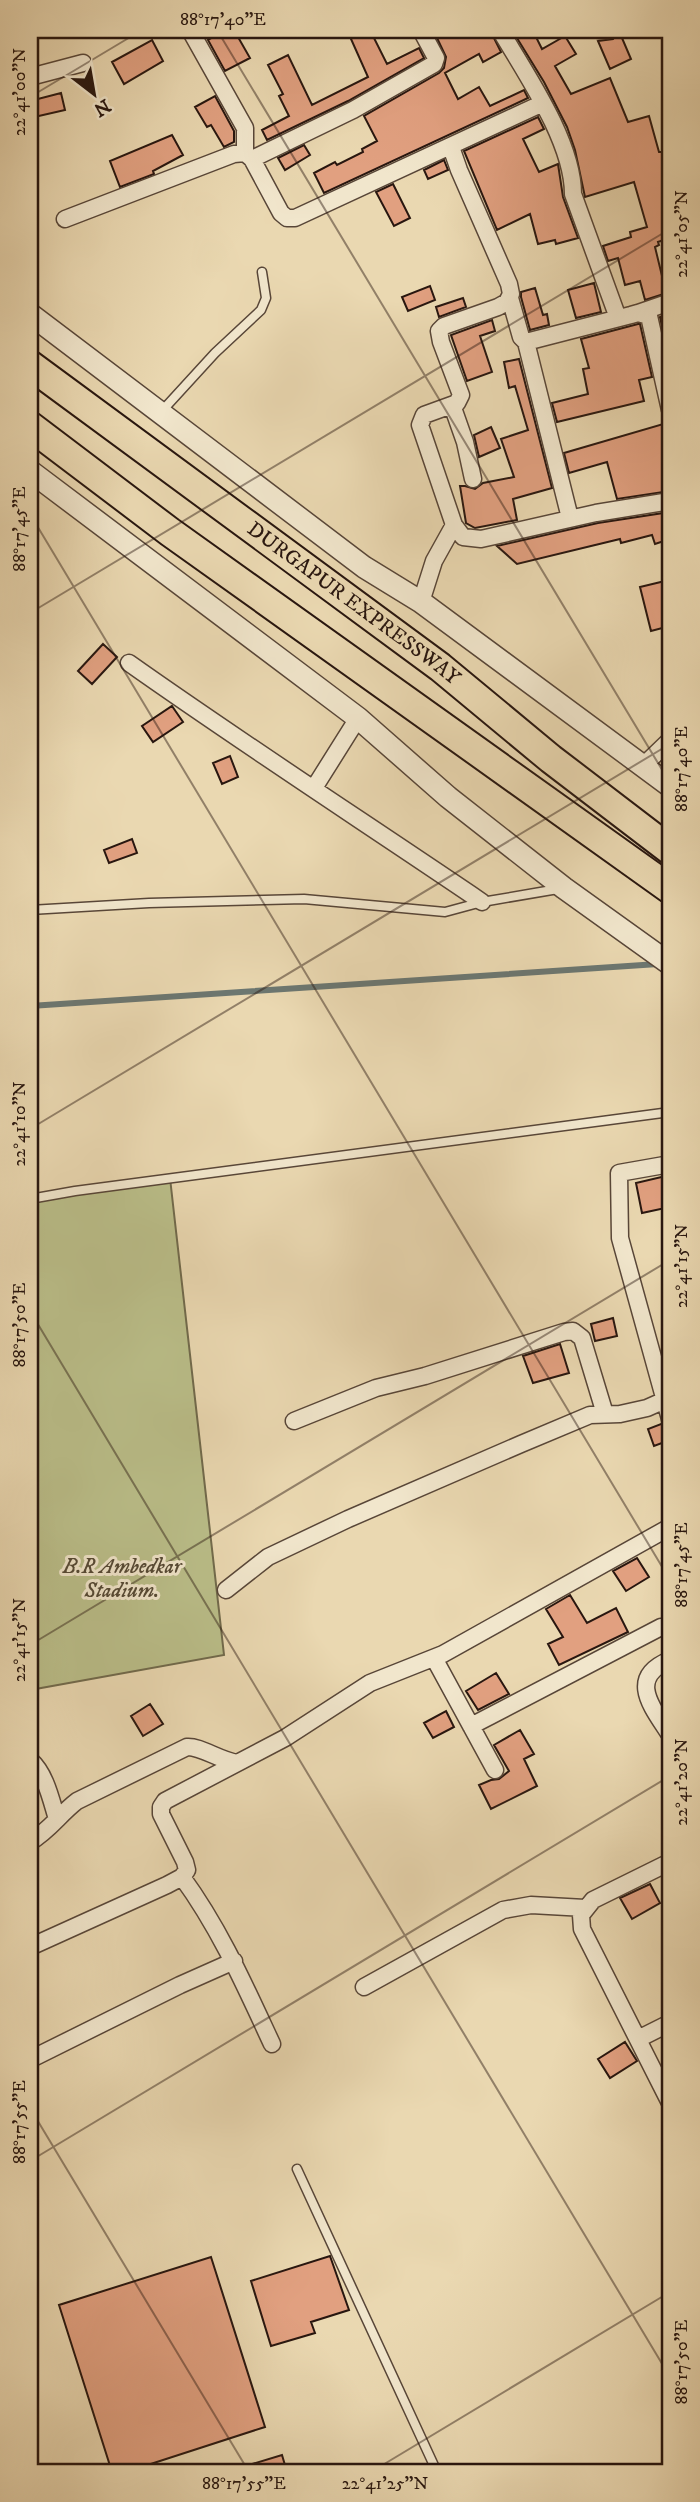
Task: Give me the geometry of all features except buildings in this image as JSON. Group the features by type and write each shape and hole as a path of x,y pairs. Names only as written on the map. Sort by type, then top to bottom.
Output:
{"highway":[{"name":"DURGAPUR EXPRESSWAY","path":"30,365 440,667 551,760 670,850"},
{"path":"30,426 170,532 670,889"}],"street":[{"path":"190,30 245,128 249,156 281,213 287,218 295,218 543,103"},
{"path":"65,219 234,154 249,156 354,110 434,64 436,58 421,30"},
{"path":"500,30 543,103 566,155 573,180 573,194 618,318"},
{"path":"599,30 608,30"},
{"path":"30,77 83,63"},
{"path":"451,147 511,289 510,298 521,337 526,342 570,518"},
{"path":"510,298 498,307 444,326 439,331 461,389 460,399 452,405 424,415 420,425 454,525 463,537 476,540 570,518 670,501"},
{"path":"526,342 670,302"},
{"path":"638,313 649,316 651,321 670,410"},
{"path":"30,314 364,567 422,602 670,786"},
{"path":"452,405 465,442 473,480"},
{"path":"30,471 358,718 448,797 564,888 670,964"},
{"path":"422,602 434,561 454,525"},
{"path":"129,663 217,726 482,902"},
{"path":"314,788 358,718"},
{"path":"643,766 670,740"},
{"path":"670,1164 620,1173 620,1238 670,1419"},
{"path":"295,1421 376,1388 573,1331 582,1338 605,1414"},
{"path":"226,1590 268,1557 348,1519 590,1415 640,1410 665,1400"},
{"path":"30,1947 182,1877 187,1870 185,1862 161,1814 165,1801 285,1738 370,1684 434,1658 670,1527"},
{"path":"471,1726 661,1627"},
{"path":"434,1658 495,1770"},
{"path":"670,1660 648,1677 645,1690 648,1700 670,1735"},
{"path":"30,1842 47,1831 77,1801 187,1747 198,1748 211,1756 237,1763"},
{"path":"30,1760 47,1788 57,1819"},
{"path":"670,1862 593,1900 581,1915 582,1929 670,2103"},
{"path":"182,1877 203,1905 234,1961 272,2044"},
{"path":"364,1987 503,1910 531,1905 585,1908"},
{"path":"31,2059 234,1961"},
{"path":"638,2039 670,2023"}],"lane":[{"path":"160,413 215,353 261,310 266,298 262,271"},
{"path":"30,910 304,899 445,912 482,902 564,888"},
{"path":"30,1199 670,1112"},
{"path":"297,2169 437,2472"}],"green space":[{"name":"B.R Ambedkar Stadium.","path":"170,1178 224,1655 30,1690 30,1196"}],"waterway":[{"path":"30,1006 658,964"}]}
